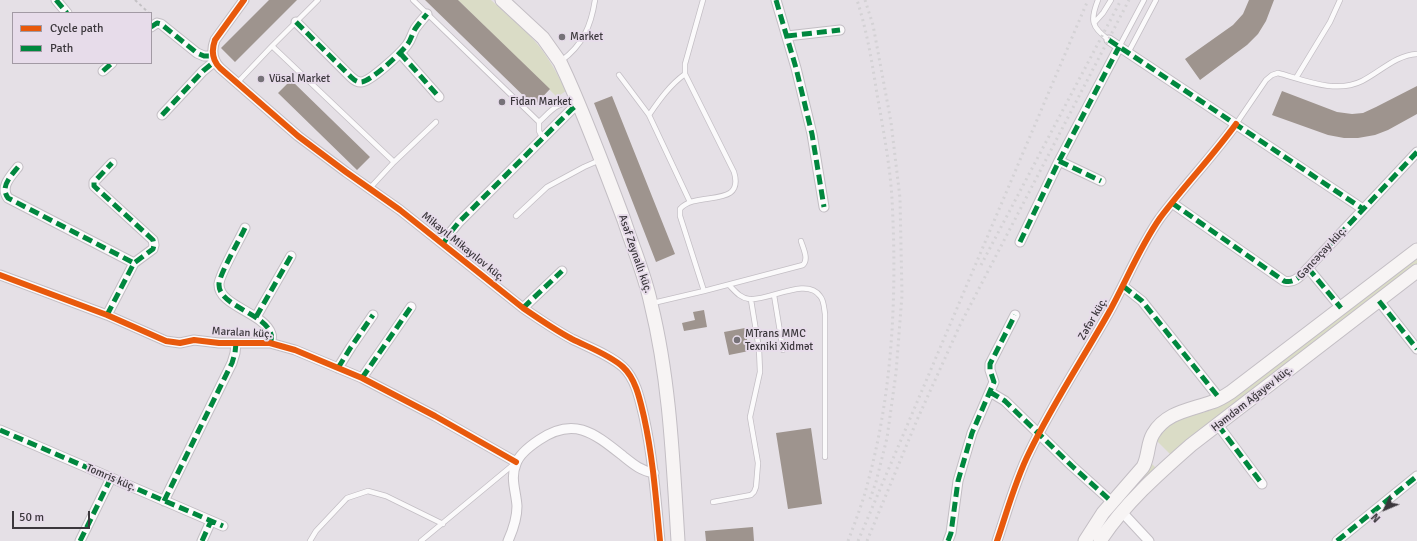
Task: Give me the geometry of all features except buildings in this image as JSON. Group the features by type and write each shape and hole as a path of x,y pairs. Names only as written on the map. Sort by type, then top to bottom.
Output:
{"street":[{"path":"56,0 66,12"},
{"path":"162,115 213,59 213,47 215,40 244,0"},
{"name":"Asəf Zeynallı küç.","path":"502,0 543,38 560,62 570,83 640,265 651,303 660,349 671,430 678,541"},
{"path":"776,0 796,68 812,134 824,207"},
{"path":"296,22 356,81 360,82 369,79 400,54 427,14"},
{"path":"152,26 157,23 161,24 197,53 213,59"},
{"path":"787,36 840,30"},
{"path":"1109,40 1363,209"},
{"path":"1020,242 1059,161 1119,47"},
{"path":"400,54 439,97"},
{"name":"Mikayıl Mikayılov küç.","path":"213,59 237,83 298,136 370,188 523,308 543,322 613,360 629,373 640,403 650,447 660,541"},
{"path":"103,71 111,64"},
{"path":"443,244 459,222 578,104"},
{"name":"Zəfər küç.","path":"997,541 1018,478 1028,454 1066,383 1091,344 1151,232 1172,203 1212,156 1236,124"},
{"name":"Gəncəçay küç.","path":"1172,203 1289,283 1295,281 1308,268 1417,152"},
{"path":"1059,161 1101,181"},
{"path":"107,315 134,263 153,249 154,245 153,240 94,186 94,182 112,163"},
{"path":"18,167 3,185 2,190 8,198 134,263"},
{"path":"245,228 219,280 220,291 231,303 256,317 267,328 271,334 270,343"},
{"path":"1085,541 1112,502 1143,466 1146,461 1150,440 1153,434 1166,420 1173,415 1220,399 1232,392 1417,250"},
{"path":"256,317 292,256"},
{"path":"1308,268 1341,308"},
{"path":"523,308 562,271"},
{"name":"Həmdəm Ağayev küç.","path":"1100,541 1122,512 1170,464 1417,271"},
{"name":"Maralan küç.","path":"0,275 107,315 172,343 194,340 219,343 270,343 295,350 362,378 435,416 516,462"},
{"path":"1123,286 1142,301 1220,399"},
{"path":"1379,301 1417,349"},
{"path":"362,378 411,307"},
{"path":"338,368 350,347 373,315"},
{"path":"948,541 951,533 958,481 972,433 994,382 990,370 990,364 1015,315"},
{"path":"164,501 232,363 236,343"},
{"path":"990,392 1005,401 1038,435 1112,502 1149,541"},
{"path":"1218,425 1262,484"},
{"path":"508,541 516,523 517,513 513,472 516,462 532,445 548,434 560,429 571,428 586,431 605,442 639,468 654,474"},
{"name":"Tomris küç.","path":"0,430 223,526"},
{"path":"1337,541 1417,476"},
{"path":"80,541 111,478"},
{"path":"202,541 211,521"}],"lane":[{"path":"237,83 318,0"},
{"path":"413,0 539,122 539,131 543,139"},
{"path":"560,62 583,40 592,17 596,0"},
{"path":"703,0 685,64 685,74 734,172 737,181 732,192 726,196 695,200 684,204 680,209 680,216 704,292"},
{"path":"1098,0 1092,17 1096,29 1109,40"},
{"path":"1094,23 1103,13 1111,0"},
{"path":"1119,47 1144,0"},
{"path":"1128,52 1156,0"},
{"path":"1296,78 1327,27 1340,0"},
{"path":"272,46 394,162"},
{"path":"1236,124 1266,80 1272,74 1278,72 1326,85 1343,86 1361,81 1400,58 1417,54"},
{"path":"649,115 670,86 685,74"},
{"path":"619,75 649,115 690,202"},
{"path":"539,122 559,105 570,103 578,104"},
{"path":"370,188 394,162 436,122"},
{"path":"516,216 547,187 600,160"},
{"path":"651,303 704,292 803,265 806,262 806,259 801,241"},
{"path":"729,285 739,294 751,300 801,288 815,291 820,296 825,314 825,457"},
{"path":"774,295 783,350"},
{"path":"713,502 751,495 756,487 758,463 750,417 760,372 759,349 751,300"},
{"path":"421,541 516,462"},
{"path":"310,541 316,530 347,498 368,491 386,496 442,524"}],"path":[{"path":"135,0 149,12"}],"green space":[{"path":"458,0 491,0 522,28 539,46 554,68 566,91 557,97"},
{"path":"1417,255 1417,265 1171,455 1156,440 1167,426 1181,418 1214,409 1238,394"},
{"path":"1152,464 1157,469 1124,502 1120,499"}],"railway":[{"path":"848,541 860,510 867,486 883,410 891,340 894,269 892,199 888,160 869,47 857,0"},
{"path":"865,0 873,25 891,122 900,198 902,295 896,373 887,438 876,482 870,499"},
{"path":"858,541 1088,0"},
{"path":"981,265 1121,0"},
{"path":"867,541 917,420 960,325 1129,0"}],"marked path":[{"path":"56,0 66,12"},
{"path":"776,0 796,68 812,134 824,207"},
{"path":"296,22 352,78 361,82 378,72 404,49 410,41 415,29 427,14"},
{"path":"152,26 157,23 161,24 197,53 204,56 213,56"},
{"path":"787,36 840,30"},
{"path":"1109,40 1363,209"},
{"path":"1020,242 1059,161 1119,47"},
{"path":"400,53 439,97"},
{"path":"162,115 203,71 214,62"},
{"path":"103,71 111,64"},
{"path":"443,244 459,222 578,104"},
{"path":"1172,203 1284,281 1288,282 1295,280 1303,273 1417,152"},
{"path":"1059,161 1101,181"},
{"path":"107,315 134,263 153,249 154,245 153,240 94,186 94,182 112,163"},
{"path":"18,167 7,182 5,190 8,198 134,263"},
{"path":"245,228 226,265 219,284 221,292 226,298 233,304 260,320 267,327 271,335 270,343"},
{"path":"256,317 291,256"},
{"path":"1308,268 1341,308"},
{"path":"523,308 562,271"},
{"path":"1123,286 1142,301 1220,399"},
{"path":"1379,301 1417,349"},
{"path":"362,378 411,307"},
{"path":"338,368 373,315"},
{"path":"948,541 951,533 958,481 972,433 994,382 990,370 990,364 1015,315"},
{"path":"164,501 232,363 236,343"},
{"path":"990,392 1005,401 1072,466 1112,502"},
{"path":"1218,425 1262,484"},
{"path":"0,430 223,526"},
{"path":"1337,541 1417,476"},
{"path":"80,541 111,478"},
{"path":"202,541 211,521"}],"cycle path":[{"path":"244,0 215,40 213,55 215,62 220,68 298,136 400,210 523,308 566,336 612,359 623,367 631,377 641,404 650,448 660,541"},
{"path":"997,541 1015,486 1029,453 1057,400 1108,314 1152,229 1236,124"},
{"path":"0,275 107,315 166,341 180,343 194,340 219,343 270,343 295,350 362,378 435,416 516,462"}],"place":[{"name":"Market","path":"562,37"},
{"name":"Vüsal Market","path":"261,79"},
{"name":"Fidan Market","path":"502,102"},
{"name":"MTrans MMC Texniki Xidmət","path":"737,340"}]}
